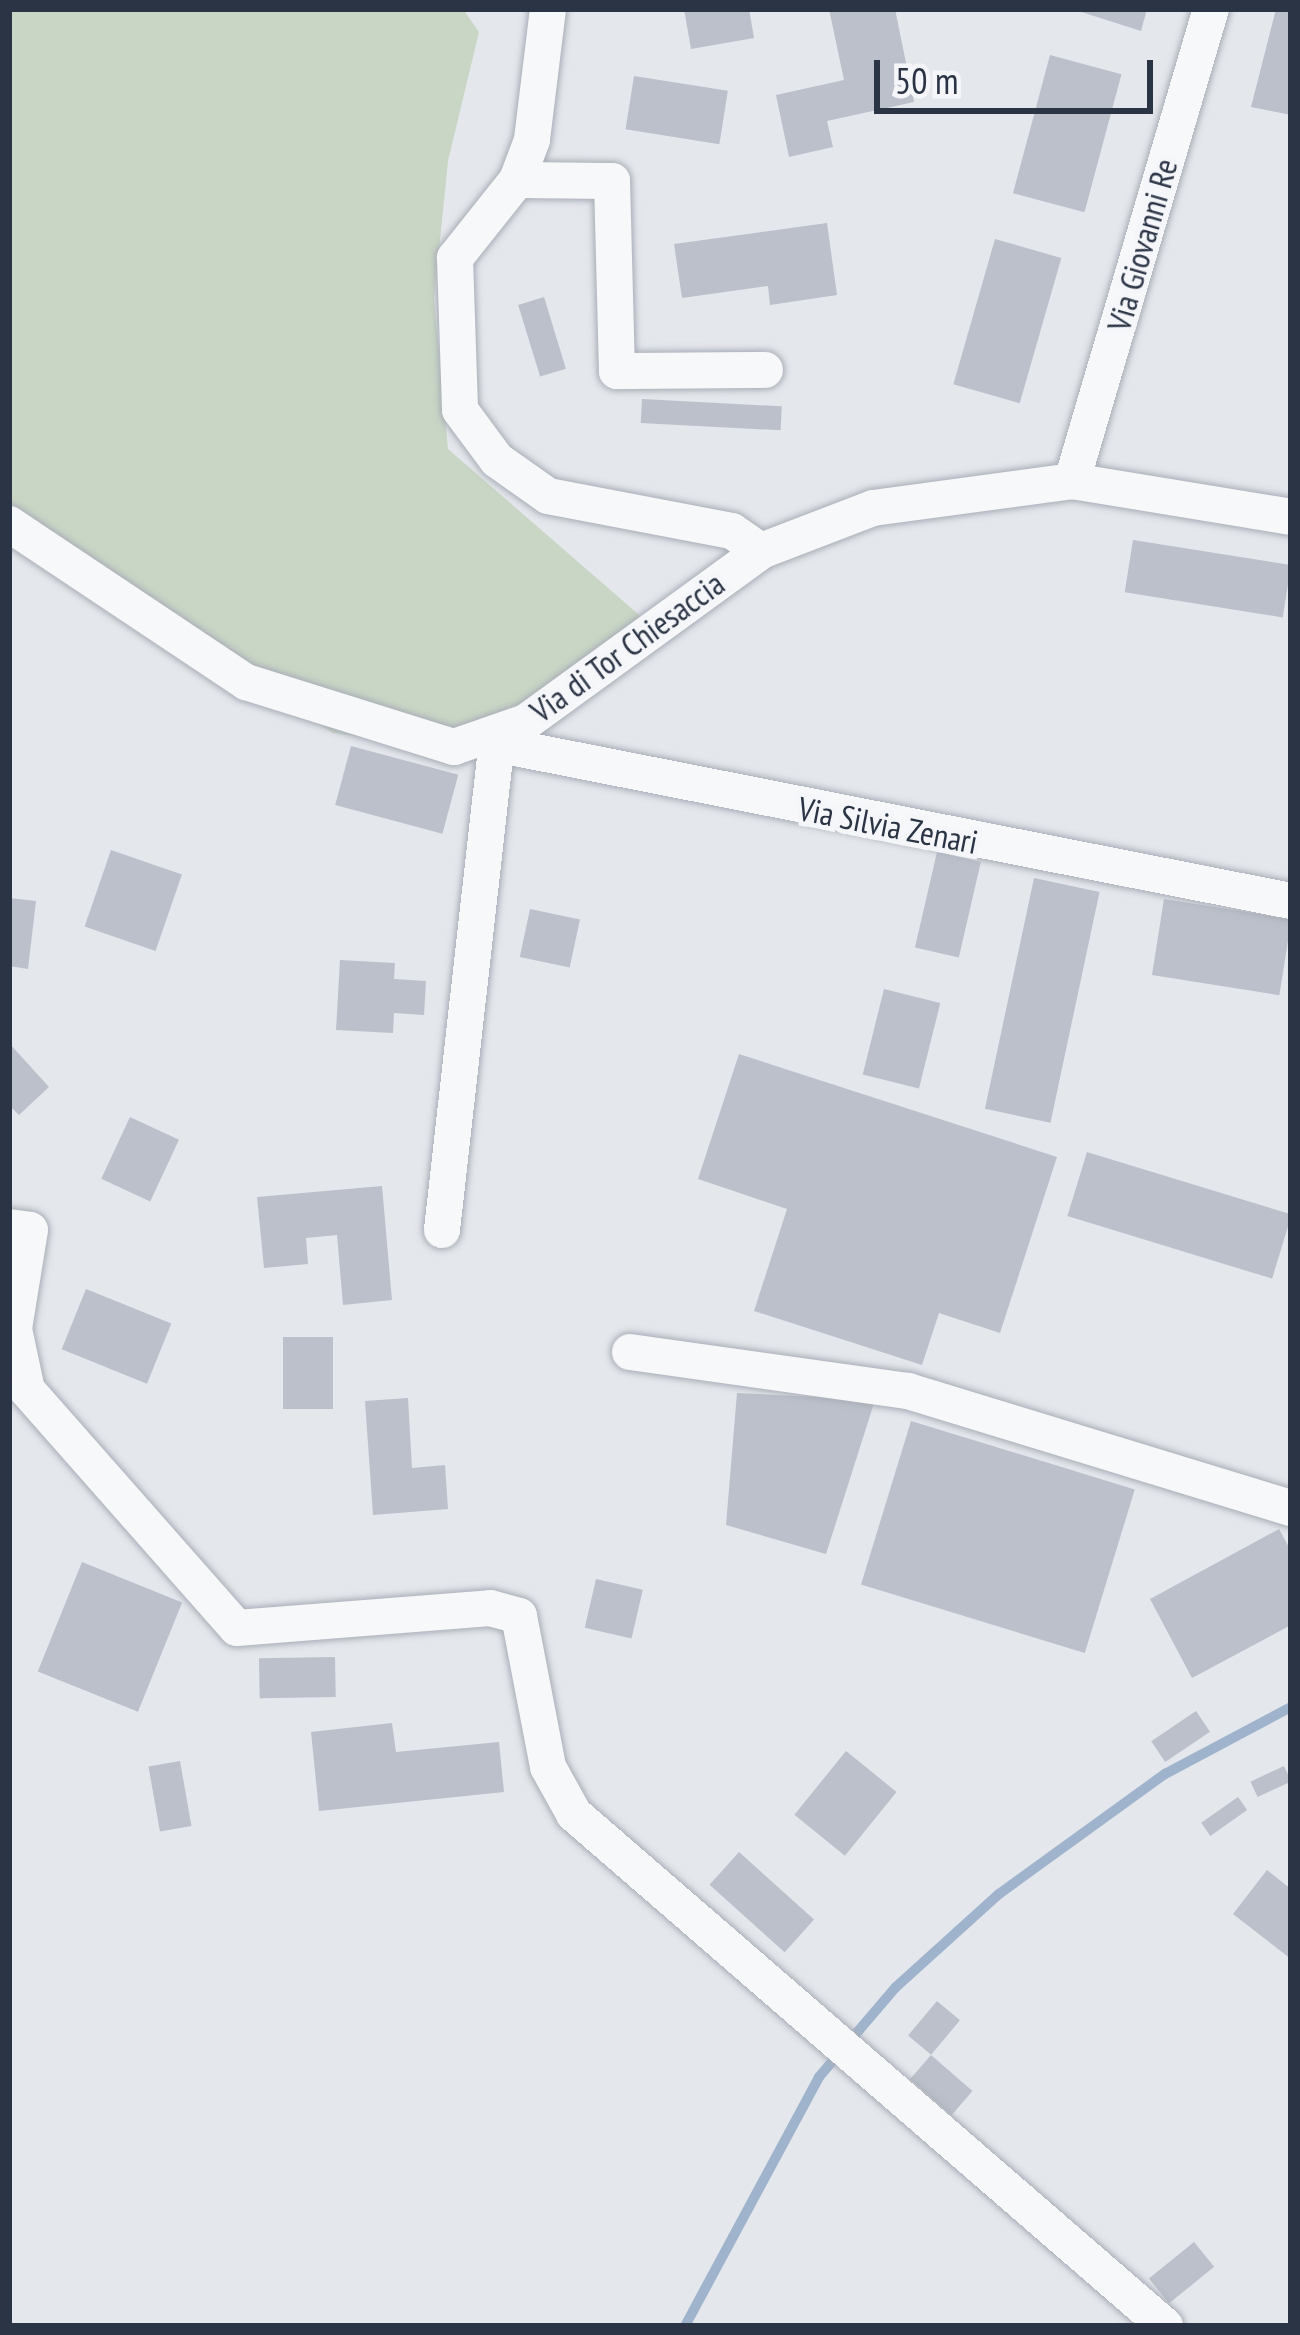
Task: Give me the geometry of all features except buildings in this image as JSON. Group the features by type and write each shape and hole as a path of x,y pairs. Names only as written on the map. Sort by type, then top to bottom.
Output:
{"street":[{"path":"548,9 517,180 455,258 460,410 497,460 548,496 698,522 761,551"},
{"name":"Via Giovanni Re","path":"1072,482 1211,9"},
{"path":"517,180 604,177 620,194 617,371 765,370"},
{"name":"Via di Tor Chiesaccia","path":"493,747 761,551 873,508 1072,482 1291,517"},
{"path":"9,524 136,616 277,696 416,742 493,747 442,1230"},
{"name":"Via Silvia Zenari","path":"493,747 1291,901"},
{"path":"9,1227 30,1230 14,1328 21,1378 249,1632 490,1608 519,1616 548,1767 566,1805 1165,2326"},
{"path":"630,1352 908,1390 1291,1508"}],"green space":[{"path":"9,9 463,9 479,32 448,161 434,299 448,449 653,627 526,722 427,745 333,733 9,523"}],"waterway":[{"path":"685,2326 819,2077 896,1987 999,1894 1165,1774 1291,1707"}]}
